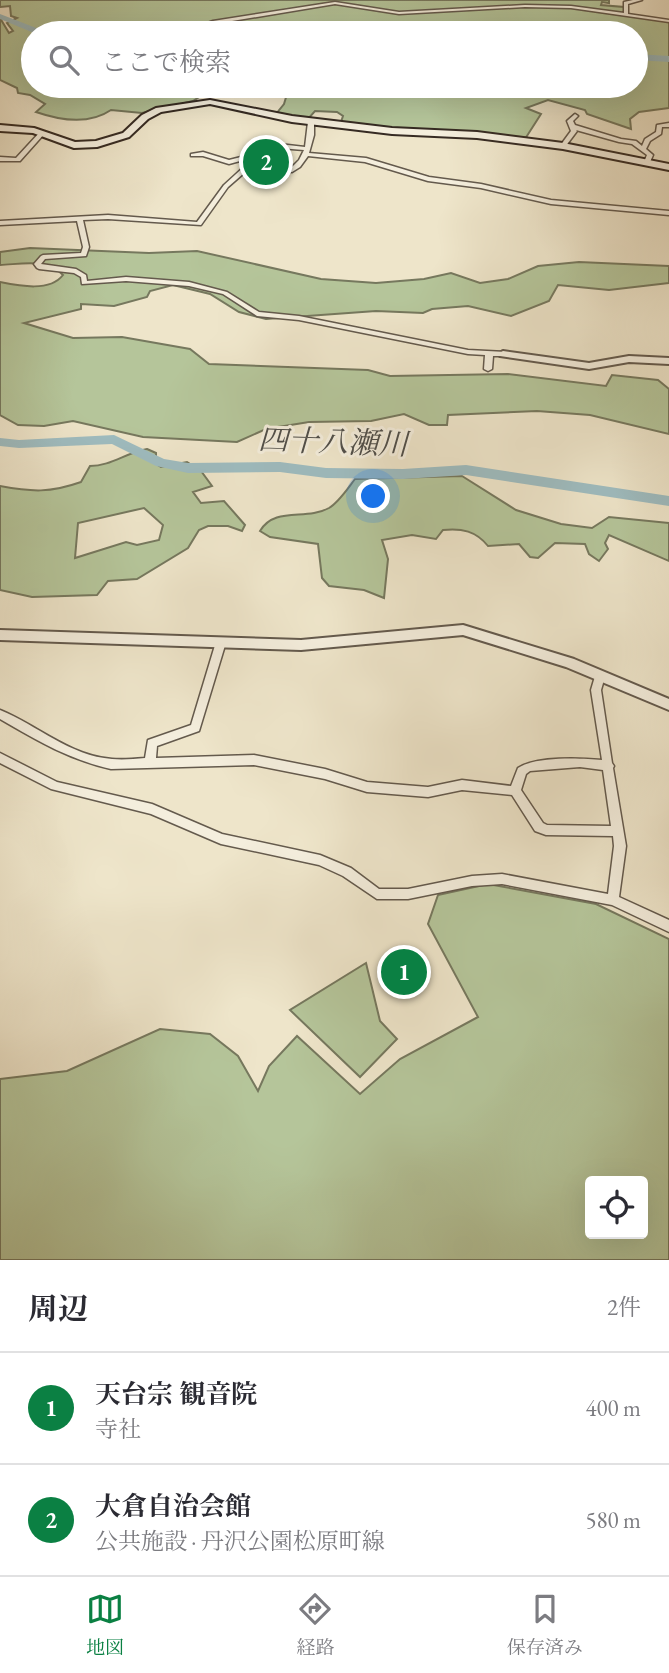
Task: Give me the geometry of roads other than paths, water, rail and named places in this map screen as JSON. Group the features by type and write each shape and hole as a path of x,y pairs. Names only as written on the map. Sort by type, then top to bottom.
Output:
{"main road":[{"path":"0,128 42,133 74,145 104,143 126,135 152,113 197,103 222,104 311,122 392,131 477,135 563,146 669,167"}],"street":[{"path":"551,0 626,6"},
{"path":"626,14 626,3 640,0"},
{"path":"225,21 330,3 407,13 525,6 626,14 669,21"},
{"path":"575,116 570,121 575,127 621,141 635,142 650,155 647,162"},
{"path":"193,155 203,154 229,162 241,159 251,164 292,170 307,152 311,122"},
{"path":"644,148 646,142 659,133 659,126 669,125"},
{"path":"563,146 575,127"},
{"path":"0,159 18,160 42,133"},
{"path":"279,146 366,160 428,179 481,186 551,202 669,213"},
{"path":"0,223 108,217 199,224 226,186 251,164"},
{"path":"80,220 86,247 84,255 43,257 37,264 39,267 76,271 84,276 84,283 126,279 189,284 225,293 257,314 299,318 489,354 589,366 629,359 669,361"},
{"path":"488,369 489,354"},
{"path":"0,635 327,644 463,630 570,663 669,705"},
{"path":"150,763 152,743 195,728 221,642"},
{"path":"600,676 596,690 620,846 613,900"},
{"path":"0,714 78,757 111,764 254,760 325,774 367,787 428,792 462,785 515,791 539,827 546,830 618,831"},
{"path":"0,758 55,786 152,808 221,839 320,860 347,872 377,894 408,894 472,881 502,879 613,900 669,926"},
{"path":"515,791 522,771 528,767 580,762 609,766"}],"waterway":[{"path":"0,16 21,25"},
{"path":"648,58 669,59"},
{"name":"四十八瀬川","path":"0,442 19,444 114,439 161,463 188,468 280,467 326,473 403,474 466,470 669,501"}],"place":[{"name":"大倉自治会館","path":"266,162"},
{"name":"天台宗 観音院","path":"404,972"}]}
